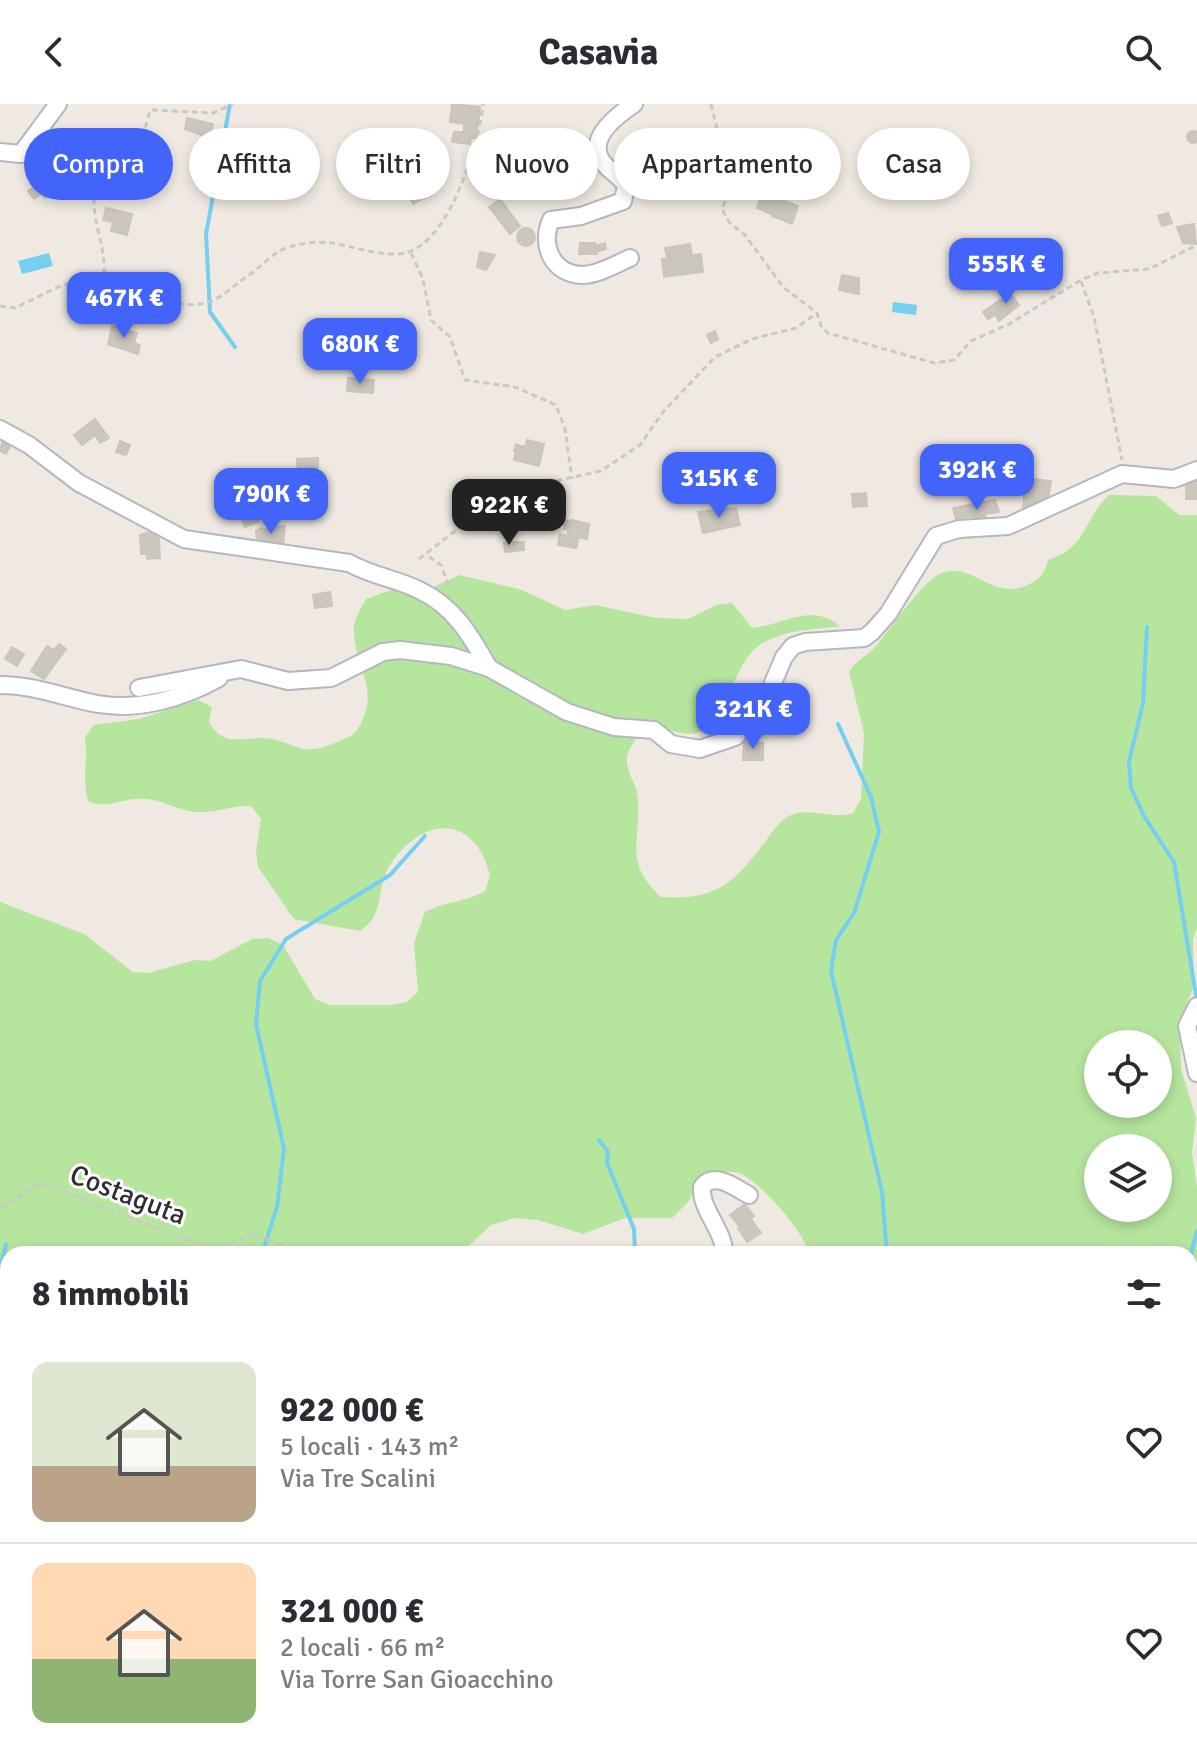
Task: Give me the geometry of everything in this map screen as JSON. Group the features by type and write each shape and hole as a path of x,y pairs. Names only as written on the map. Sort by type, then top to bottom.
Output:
{"street":[{"path":"0,152 21,154 58,104"},
{"path":"630,258 591,274 570,273 551,256 546,240 551,220 581,216 623,201 626,186 604,163 599,148 608,124 634,104"},
{"path":"0,429 29,445 79,483 184,539 349,563 370,575 421,590 461,620 489,668"},
{"path":"139,688 241,669 306,682 331,678 383,652 400,650 451,656 489,668 567,712 614,727 654,730 671,744 687,749 722,744 735,737 761,711 784,657 793,646 805,642 864,638 872,632 888,614 936,536 959,529 1008,526 1079,492 1127,475 1174,479 1197,470"},
{"path":"0,685 54,690 99,704 148,704 191,693 231,671"},
{"path":"1197,1006 1187,1026 1197,1073"},
{"path":"724,1246 702,1197 702,1187 707,1181 716,1179 749,1195"}],"path":[{"path":"104,272 106,250 93,199 96,187 130,184 150,110 213,113 233,104"},
{"path":"0,306 15,308 58,287 104,272 157,295 193,303 208,302 274,253 324,240 366,251 411,253 427,241 453,203 478,135 483,104"},
{"path":"711,104 717,129 718,164 728,194 723,214 745,235 783,287 817,313 821,326 828,333 934,363 954,360 971,341 1009,324 1081,280 1098,273 1149,269 1197,245"},
{"path":"411,253 423,279 431,320 450,337 465,380 515,387 556,405 565,429 572,479"},
{"path":"1081,280 1094,317 1127,475"},
{"path":"419,559 460,527 523,488 601,471 640,445 663,412 715,357 752,339 796,328 817,313"},
{"path":"429,557 441,565 453,596"},
{"name":"Costaguta","path":"0,1208 41,1183 203,1246"},
{"name":"Costaguta","path":"223,1246 252,1234 282,1246"}],"green space":[{"path":"1109,495 1156,496 1179,515 1197,515 1197,928 1193,939 1194,986 1180,1020 1181,1069 1196,1118 1192,1153 1197,1187 1197,1246 806,1246 792,1222 770,1197 741,1174 720,1172 699,1179 689,1201 672,1218 625,1218 583,1234 538,1220 515,1218 491,1225 469,1246 0,1246 0,902 84,934 133,972 148,973 195,960 211,961 252,939 268,938 283,945 315,999 330,1005 392,1005 407,1002 418,992 414,943 425,912 485,891 490,875 481,853 467,836 452,829 431,830 412,841 395,857 385,875 371,922 360,931 294,919 258,867 256,851 261,819 251,806 194,812 144,799 106,804 88,801 85,737 94,725 139,719 198,700 212,707 209,722 226,738 269,738 306,749 330,745 354,734 367,706 368,693 354,629 356,617 366,599 399,587 431,588 460,575 522,590 565,610 595,605 656,618 688,619 716,605 732,603 752,628 808,615 829,619 840,626 790,633 761,644 743,665 723,706 707,727 690,734 647,725 628,752 628,767 638,799 636,851 642,873 661,897 696,896 710,892 733,878 776,827 791,815 806,812 853,813 861,799 864,733 849,672 875,647 927,583 945,572 956,571 1014,589 1041,576 1048,560 1071,547"}],"water":[{"path":"49,253 53,266 22,274 18,261"},
{"path":"893,302 917,305 916,315 892,312"}],"building":[{"path":"452,104 480,107 478,126 450,122"},
{"path":"187,118 213,124 212,128 185,129"},
{"path":"464,125 477,127 466,128 466,144 452,142 454,132 464,132"},
{"path":"1189,133 1197,133 1197,141 1189,141"},
{"path":"501,200 520,226 510,234 489,207"},
{"path":"760,200 775,207 772,215 757,208"},
{"path":"763,200 777,200 774,207 762,203"},
{"path":"777,200 798,206 792,224 772,216"},
{"path":"106,208 132,214 127,235 111,231 113,222 103,220"},
{"path":"1168,213 1172,223 1162,226 1158,216"},
{"path":"1194,224 1196,244 1183,243 1177,227"},
{"path":"522,228 530,228 535,237 533,244 522,246 517,241 517,233"},
{"path":"580,243 595,243 597,254 579,254"},
{"path":"605,243 606,249 596,252 595,246"},
{"path":"690,244 692,255 667,258 665,248"},
{"path":"480,252 495,255 486,270 477,267"},
{"path":"701,254 703,272 664,277 662,259"},
{"path":"842,275 859,278 859,294 839,290"},
{"path":"108,291 129,299 123,315 102,307"},
{"path":"1010,293 1019,305 999,321 995,314 1001,310 996,303"},
{"path":"996,303 1001,310 988,319 983,312"},
{"path":"112,326 137,333 134,343 140,345 138,354 108,344"},
{"path":"715,331 718,339 711,343 707,335"},
{"path":"348,378 374,380 373,393 347,391"},
{"path":"95,419 109,438 100,443 95,435 82,445 74,435"},
{"path":"3,440 11,444 6,454 0,451"},
{"path":"527,440 544,444 539,466 523,462 525,453 514,451 516,444 525,447"},
{"path":"120,441 130,445 126,455 116,452"},
{"path":"516,451 525,453 523,462 514,460"},
{"path":"318,458 318,473 298,474 297,459"},
{"path":"1025,478 1051,481 1048,500 1023,514"},
{"path":"274,479 280,496 263,503 256,487"},
{"path":"1186,479 1197,479 1197,499 1186,499"},
{"path":"1033,488 1041,488 1040,496 1031,500"},
{"path":"866,493 867,506 853,507 852,494"},
{"path":"257,494 259,501 251,504 258,522 245,527 234,501"},
{"path":"995,500 999,512 985,514 987,524 973,526 973,516 956,519 953,508"},
{"path":"736,508 740,525 703,533 698,512"},
{"path":"565,520 572,522 568,536 568,530 564,529"},
{"path":"572,520 589,524 587,539 579,537 576,548 558,545 560,534 568,536"},
{"path":"285,526 283,545 257,544 256,531 261,528 273,531 273,527"},
{"path":"158,529 160,558 147,559 147,554 141,554 140,535"},
{"path":"513,542 524,542 524,550 515,551"},
{"path":"513,542 515,551 505,552 504,543"},
{"path":"330,592 332,606 315,608 313,595"},
{"path":"59,644 66,649 44,679 31,671 47,646 54,650"},
{"path":"12,647 24,654 17,666 5,659"},
{"path":"744,742 763,743 763,760 743,760"},
{"path":"745,1204 754,1216 740,1227 730,1215"},
{"path":"751,1219 761,1233 747,1242 738,1228"}],"waterway":[{"path":"230,104 206,234 210,312 235,347"},
{"path":"1147,627 1143,703 1129,762 1131,788 1144,816 1174,862 1197,1001"},
{"path":"838,724 871,797 879,832 854,913 836,940 831,971 882,1192 886,1246"},
{"path":"265,1246 277,1207 284,1149 256,1024 260,981 286,939 390,875 425,836"},
{"path":"599,1140 608,1152 607,1163 634,1229 635,1246"},
{"path":"1193,1246 1197,1231"}]}
